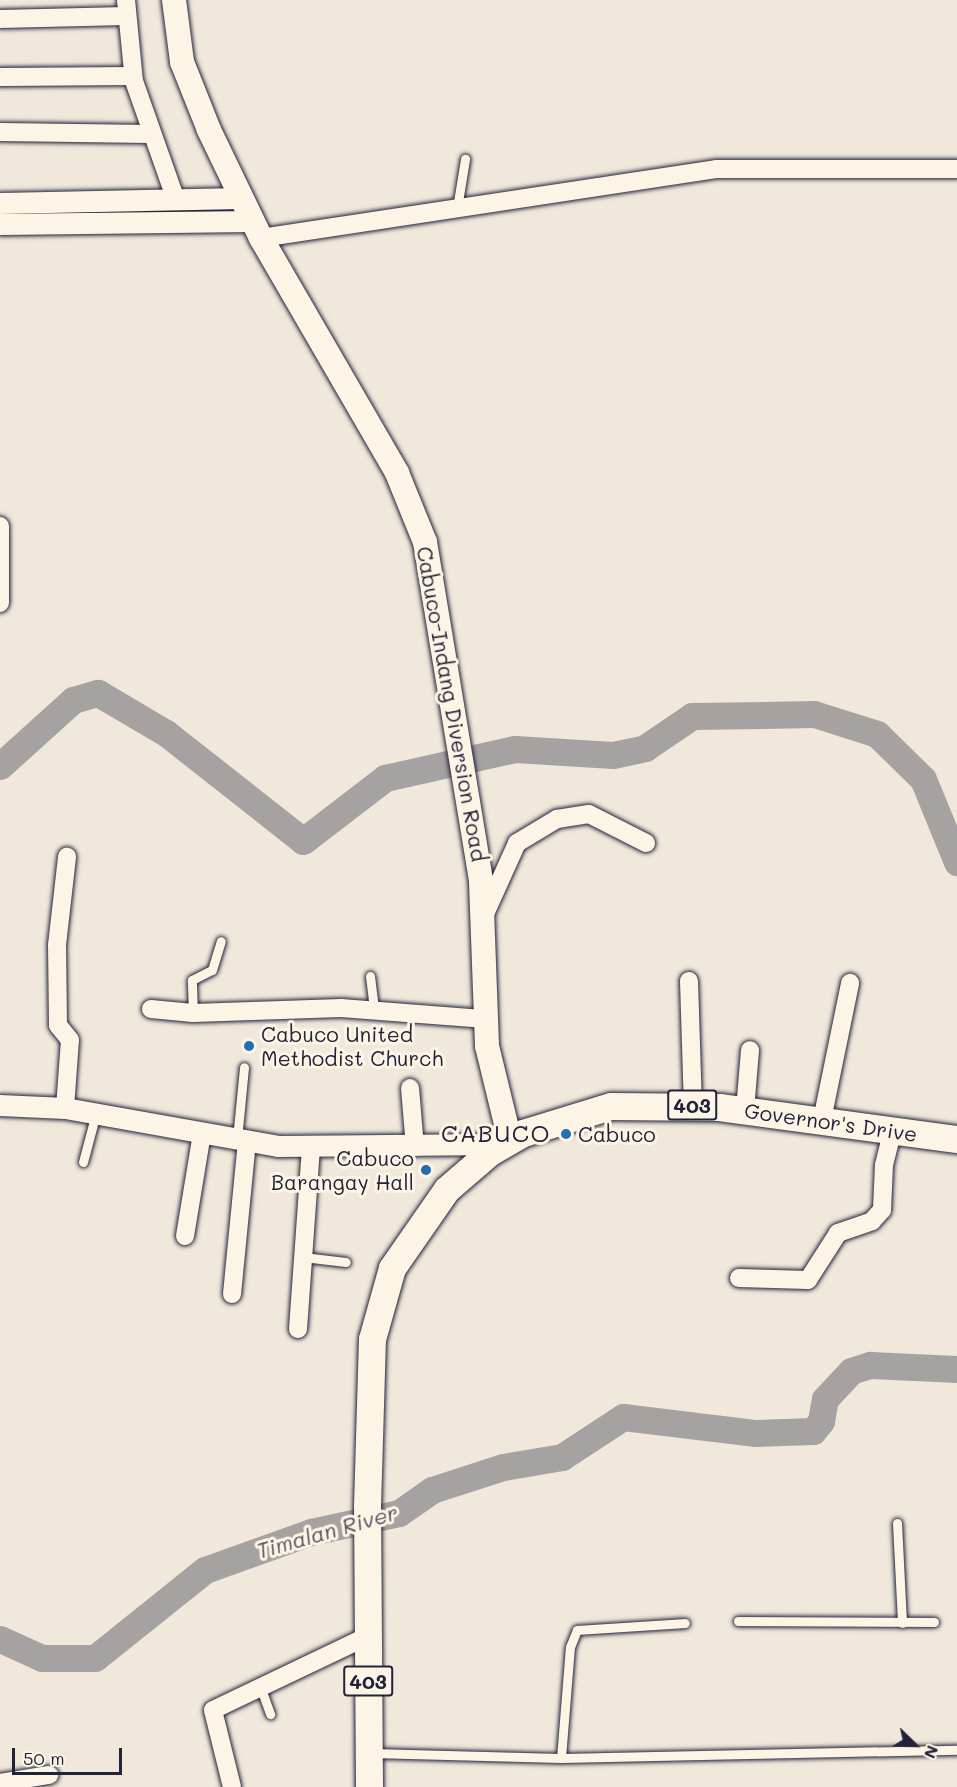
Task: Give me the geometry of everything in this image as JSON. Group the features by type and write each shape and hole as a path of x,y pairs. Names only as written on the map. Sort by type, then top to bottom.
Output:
{"main road":[{"name":"Cabuco-Indang Diversion Road","path":"174,0 176,34 188,81 241,198 414,508 436,596 452,719 485,914 483,1019 506,1142"},
{"name":"Governor's Drive","path":"369,1787 367,1506 370,1365 385,1285 400,1253 435,1203 506,1142 594,1109 693,1105 957,1139"}],"street":[{"path":"0,19 126,8 134,76 151,134 176,200"},
{"path":"0,77 134,76"},
{"path":"0,132 151,134"},
{"path":"0,224 257,230 458,208 716,169 957,169"},
{"path":"0,202 241,198"},
{"path":"0,526 0,603"},
{"path":"485,914 517,843 557,819 589,814 646,843"},
{"path":"65,1108 70,1040 58,1025 57,945 67,857"},
{"path":"689,981 693,1105"},
{"path":"822,1120 850,983"},
{"path":"151,1009 193,1013 374,1010 483,1019"},
{"path":"745,1110 750,1050"},
{"path":"410,1088 415,1147"},
{"path":"0,1105 65,1108 242,1141 311,1148 415,1147 506,1142"},
{"path":"739,1278 808,1280 838,1233 872,1221 882,1210 884,1165 893,1130"},
{"path":"185,1236 202,1133"},
{"path":"232,1294 242,1141"},
{"path":"298,1329 311,1148"},
{"path":"232,1787 210,1713 260,1686 368,1636"},
{"path":"0,1782 49,1775"}],"lane":[{"path":"458,208 465,159"},
{"path":"193,1013 192,980 212,970 221,941"},
{"path":"370,976 374,1010"},
{"path":"242,1141 243,1067"},
{"path":"83,1162 96,1113"},
{"path":"303,1257 346,1262"},
{"path":"897,1523 902,1623"},
{"path":"738,1622 934,1622"},
{"path":"561,1758 570,1647 577,1630 685,1623"},
{"path":"260,1686 270,1714"},
{"path":"369,1753 561,1758 957,1750"}],"waterway":[{"path":"0,766 73,700 98,693 166,733 303,841 385,778 515,749 613,755 645,748 692,716 814,714 877,734 923,779 957,862"},
{"name":"Timalan River","path":"0,1639 42,1658 95,1658 205,1570 311,1532 399,1513 432,1490 503,1467 562,1457 623,1417 756,1433 813,1431 821,1421 825,1399 851,1371 870,1365 957,1369"}],"place":[{"name":"Cabuco United Methodist Church","path":"249,1046"},
{"name":"Cabuco","path":"566,1134"},
{"name":"Cabuco Barangay Hall","path":"426,1170"}],"district":[{"name":"CABUCO","path":"496,1133"}]}
